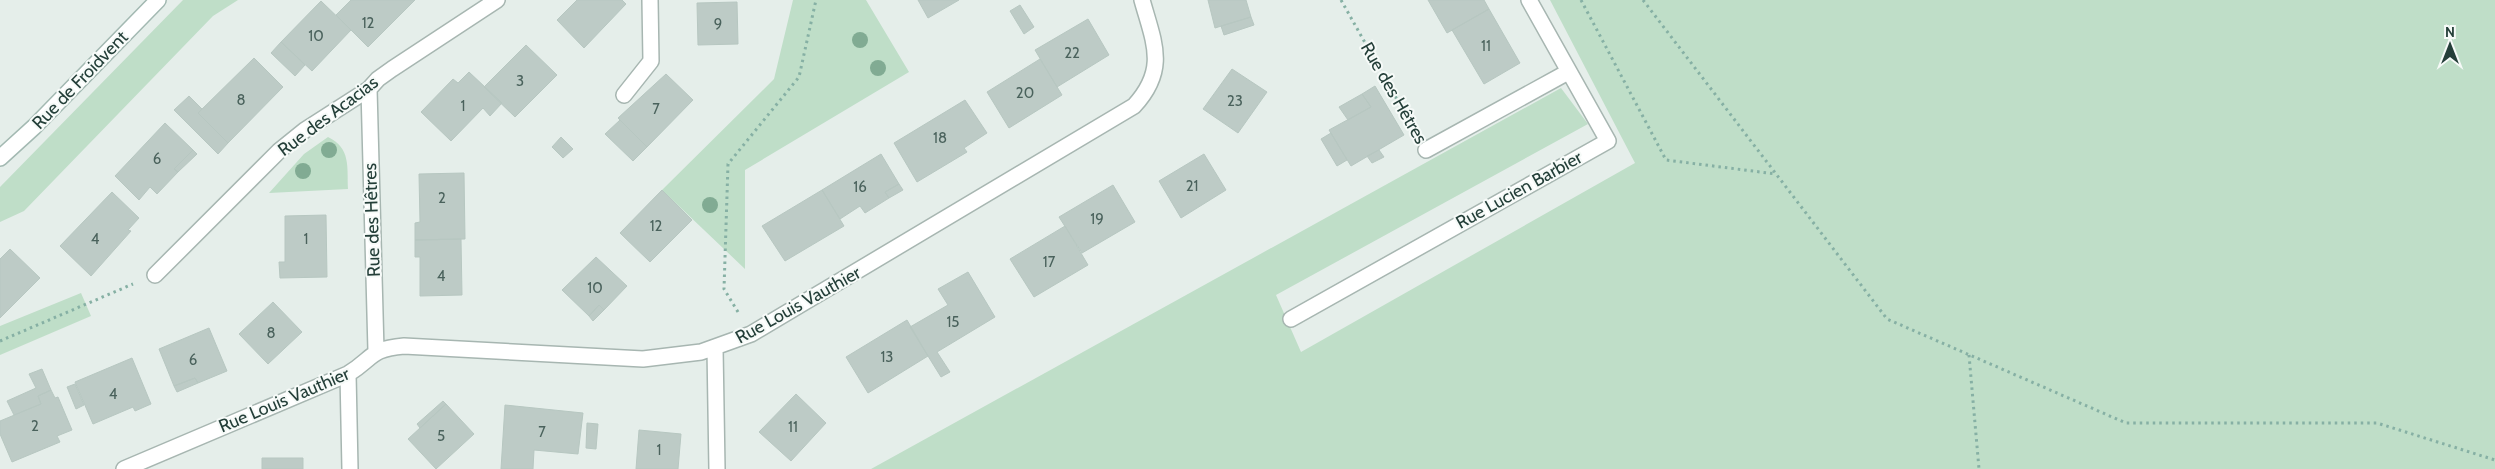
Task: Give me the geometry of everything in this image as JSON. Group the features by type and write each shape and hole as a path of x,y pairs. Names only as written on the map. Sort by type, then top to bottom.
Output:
{"street":[{"name":"Rue de Froidvent","path":"0,158 34,127 158,0"},
{"name":"Rue des Acacias","path":"155,274 279,151 305,130 368,89 392,69 497,0"},
{"path":"624,95 651,61 650,0"},
{"name":"Rue Louis Vauthier","path":"124,469 348,374 376,351 404,346 642,359 684,355 715,348 751,334 1134,106 1151,84 1155,72 1154,43 1142,0"},
{"name":"Rue Lucien Barbier","path":"1291,319 1608,141 1529,0"},
{"name":"Rue des Hêtres","path":"1426,150 1568,72"},
{"name":"Rue des Hêtres","path":"368,89 376,351"},
{"path":"715,348 717,469"},
{"path":"348,374 350,469"}],"path":[{"path":"751,334 724,289 728,164 798,78 816,0"},
{"name":"Rue des Hêtres","path":"1341,0 1426,150"},
{"path":"1581,0 1666,160 1776,174"},
{"path":"1643,0 1887,319 2126,423 2377,423 2495,460"},
{"path":"0,341 155,274"},
{"path":"1969,355 1979,469"}],"green space":[{"path":"183,0 238,0 213,16 24,211 0,222 0,187"},
{"path":"793,0 866,0 909,72 745,170 745,269 662,190 774,79"},
{"path":"1550,0 2495,0 2495,469 871,469 1561,88 1588,124 1276,295 1301,352 1635,163"},
{"path":"328,137 335,141 344,152 348,189 269,193 304,154"},
{"path":"81,293 91,316 0,355 0,326"}],"building":[{"path":"351,0 415,0 368,47 336,15"},
{"path":"577,0 622,0 626,4 584,48 557,20"},
{"path":"918,0 959,0 928,18"},
{"path":"1208,0 1246,0 1251,17 1215,28"},
{"path":"1428,0 1484,0 1489,9 1447,33"},
{"path":"321,1 351,30 312,71 281,42"},
{"path":"737,2 738,44 698,45 697,3"},
{"path":"1020,5 1034,27 1024,34 1010,11"},
{"path":"1489,9 1520,63 1484,84 1452,30"},
{"path":"1251,17 1254,25 1224,35 1221,26"},
{"path":"1088,19 1109,55 1057,87 1035,50"},
{"path":"281,42 305,65 295,76 271,53"},
{"path":"526,45 557,75 515,117 484,87"},
{"path":"254,58 283,87 228,143 198,113"},
{"path":"1040,59 1062,95 1009,128 987,92"},
{"path":"1232,69 1267,92 1238,133 1203,109"},
{"path":"469,72 502,103 490,116 483,108 451,141 421,112 453,79 458,83"},
{"path":"666,74 693,100 647,147 618,118"},
{"path":"1375,86 1404,135 1351,166 1329,130 1371,107 1362,94"},
{"path":"1362,94 1371,107 1348,120 1339,107"},
{"path":"189,96 202,109 198,113 228,143 218,154 174,110"},
{"path":"965,100 987,133 964,148 967,152 917,182 894,143"},
{"path":"620,120 647,147 633,161 605,134"},
{"path":"165,123 193,150 174,169 178,172 157,194 150,187 139,200 115,176"},
{"path":"1331,133 1347,160 1337,166 1321,139"},
{"path":"561,137 573,149 563,158 552,147"},
{"path":"193,150 197,154 178,172 174,169"},
{"path":"1379,150 1384,157 1372,163 1367,156"},
{"path":"881,154 899,184 885,192 889,198 865,213 860,206 840,219 822,190"},
{"path":"1204,154 1226,190 1181,218 1159,181"},
{"path":"464,173 465,239 415,240 415,223 420,222 419,174"},
{"path":"899,184 903,190 889,198 885,192"},
{"path":"1113,185 1135,222 1082,253 1059,217"},
{"path":"662,190 692,220 650,262 620,233"},
{"path":"822,190 844,226 785,261 762,226"},
{"path":"112,192 139,218 128,230 131,231 91,276 60,246"},
{"path":"326,215 327,277 280,278 279,262 285,262 285,216"},
{"path":"1065,226 1088,265 1034,297 1010,259"},
{"path":"461,239 462,295 420,296 420,257 415,257 415,240"},
{"path":"10,249 40,278 0,318 0,259"},
{"path":"596,257 627,286 604,310 599,305 589,316 562,290"},
{"path":"968,272 995,317 937,352 950,372 941,377 910,327 948,305 938,289"},
{"path":"273,302 302,332 268,364 239,334"},
{"path":"599,305 604,310 593,321 589,316"},
{"path":"907,320 928,356 868,393 846,357"},
{"path":"209,328 227,371 198,383 195,378 174,386 159,349"},
{"path":"132,358 151,404 135,411 133,407 93,424 75,382"},
{"path":"42,369 51,390 38,396 41,404 14,415 7,401 36,388 29,374"},
{"path":"195,378 198,383 177,392 174,386"},
{"path":"75,384 84,405 76,409 67,387"},
{"path":"51,390 55,398 58,397 72,430 57,436 60,442 12,462 0,434 0,421 41,404 38,396"},
{"path":"796,394 826,423 791,461 759,432"},
{"path":"443,401 446,404 420,428 417,424"},
{"path":"446,404 474,434 436,469 408,439"},
{"path":"505,405 583,413 578,454 534,450 533,469 501,469"},
{"path":"587,423 598,424 596,449 586,448"},
{"path":"639,430 681,434 678,469 636,469"},
{"path":"262,458 303,458 303,469 262,469"}]}
